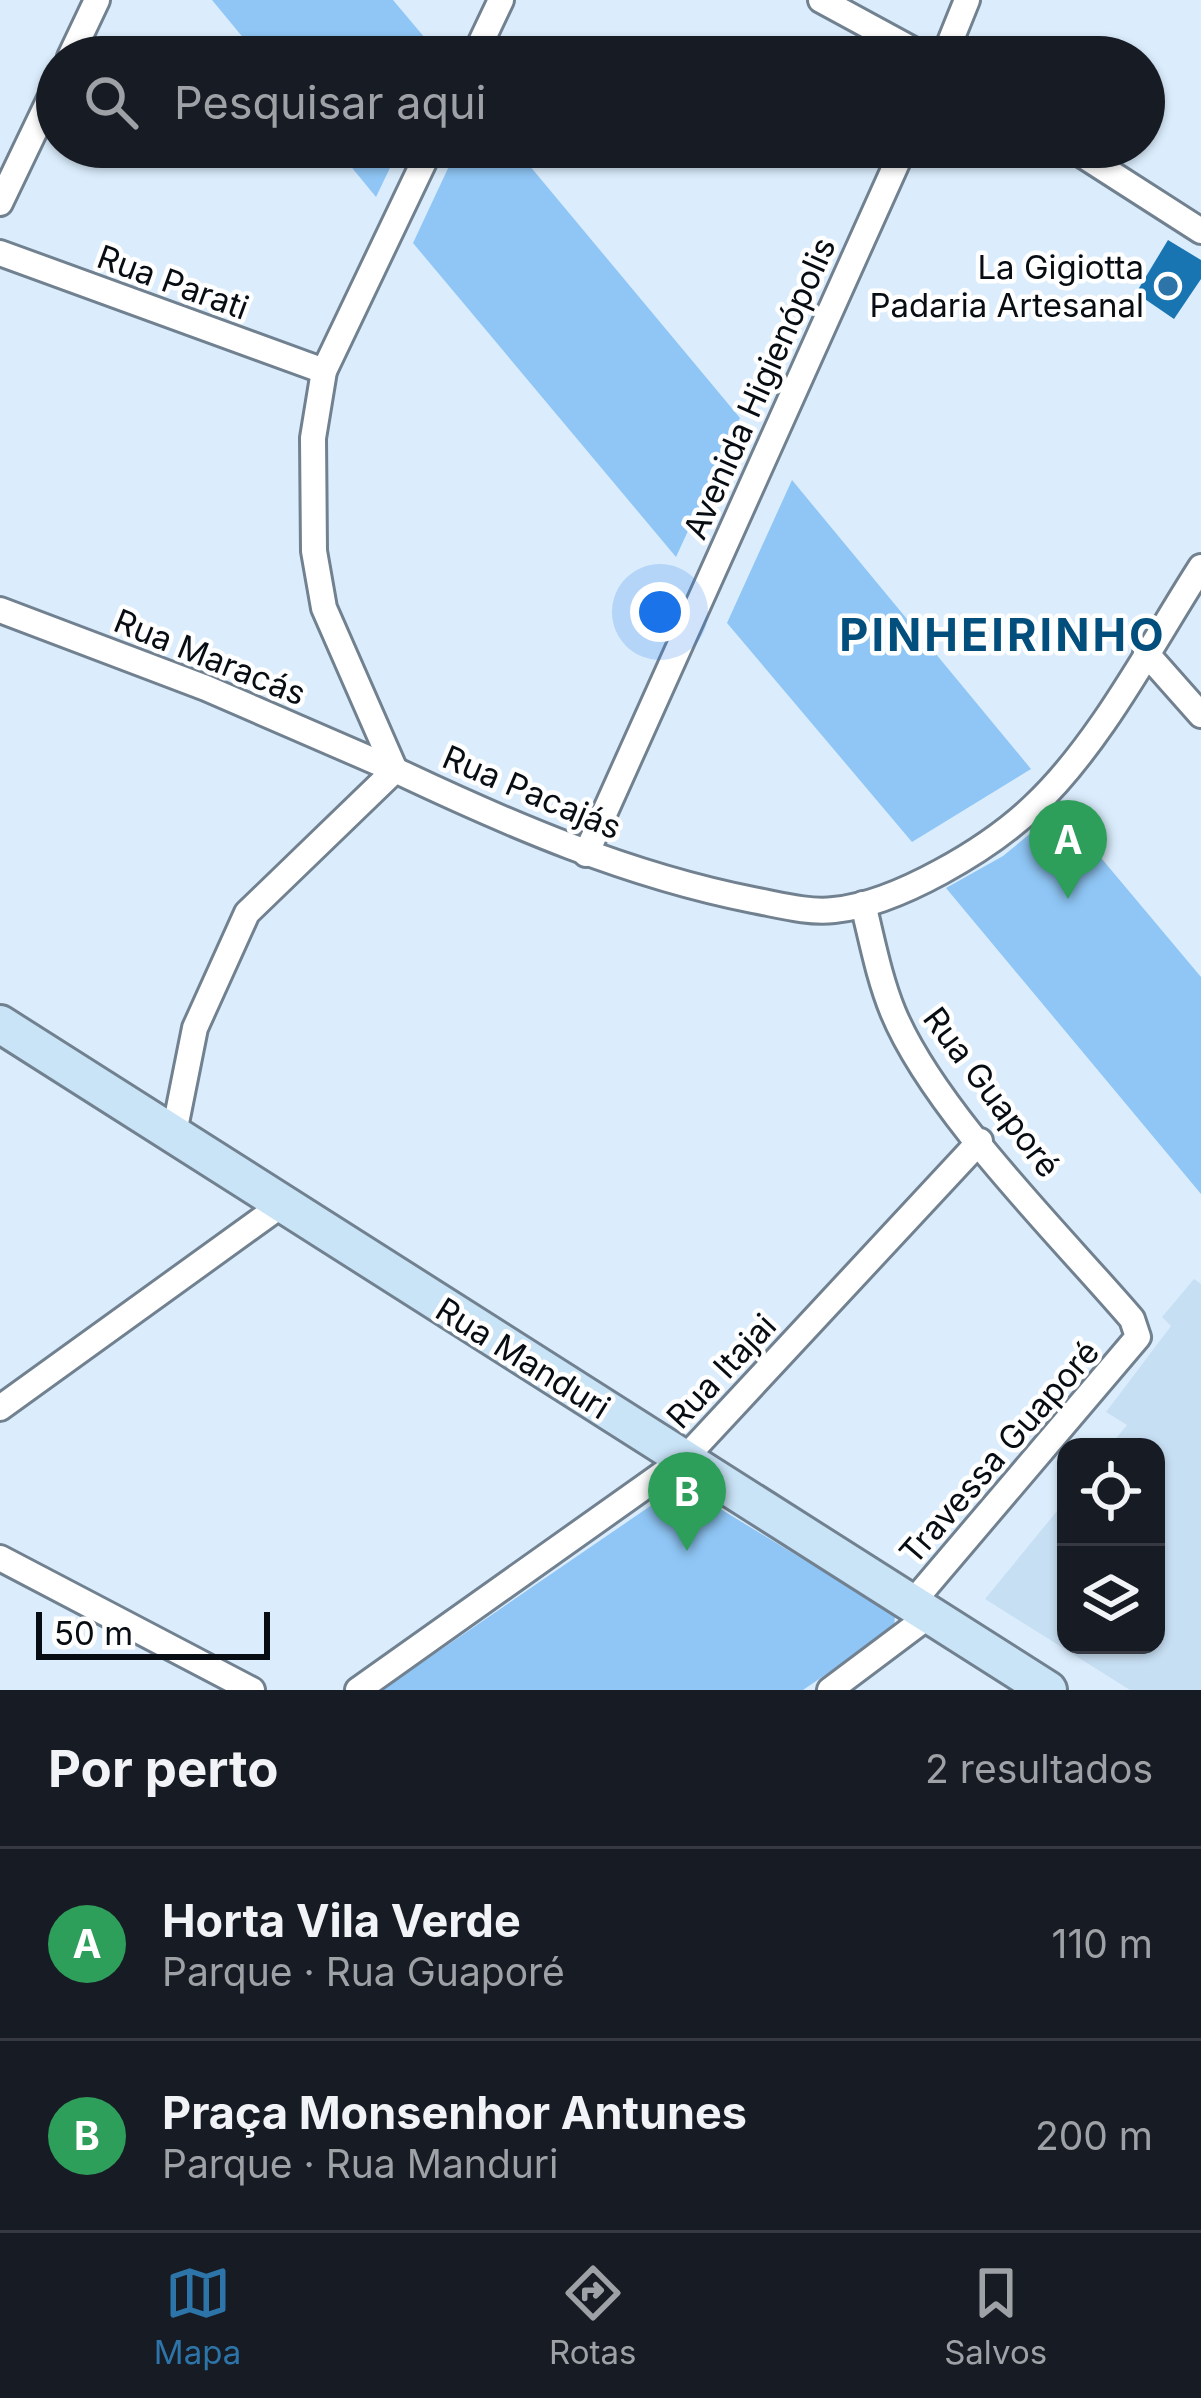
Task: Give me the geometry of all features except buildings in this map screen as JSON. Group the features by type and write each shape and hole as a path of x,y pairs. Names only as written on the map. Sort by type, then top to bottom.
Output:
{"street":[{"path":"80,36 97,0"},
{"path":"484,36 501,0"},
{"path":"821,0 887,36"},
{"path":"952,36 967,0"},
{"path":"0,203 36,128"},
{"path":"395,770 340,653 314,551 314,438 324,371 421,168"},
{"name":"Avenida Higienópolis","path":"586,854 895,168"},
{"path":"1103,168 1201,231"},
{"name":"Rua Parati","path":"0,253 324,371"},
{"path":"863,904 910,888 1034,806 1072,762 1201,567"},
{"name":"Rua Maracás","path":"0,610 206,688 395,770"},
{"path":"1146,653 1201,715"},
{"name":"Rua Pacajás","path":"174,1133 195,1028 247,913 395,770 586,854 703,890 801,909 863,904"},
{"name":"Rua Guaporé","path":"863,904 893,1013 922,1064 980,1141 1132,1319 1138,1328 1135,1345"},
{"name":"Rua Manduri","path":"0,1024 1048,1690"},
{"name":"Rua Itajai","path":"358,1690 685,1458 980,1141"},
{"path":"0,1408 280,1206"},
{"name":"Travessa Guaporé","path":"830,1690 921,1609 1135,1345"},
{"path":"0,1558 252,1690"}],"shaded area":[{"path":"212,0 393,0 423,36 242,36"},
{"path":"352,168 390,168 376,197"},
{"path":"448,168 532,168 740,418 676,557 413,243"},
{"path":"792,480 1031,769 912,842 727,623"},
{"path":"1060,809 1201,977 1201,1194 946,888 1003,856"},
{"path":"1194,1279 1201,1284 1201,1690 1130,1690 1073,1654 1165,1654 1165,1438 1116,1438 1127,1425 1106,1412 1171,1326 1162,1317"},
{"path":"681,1485 895,1615 894,1628 803,1690 382,1690"},
{"path":"1057,1511 1057,1644 985,1599"}],"place":[{"name":"La Gigiotta Padaria Artesanal","path":"1168,286"},
{"name":"Horta Vila Verde","path":"1068,899"},
{"name":"Praça Monsenhor Antunes","path":"687,1551"}],"district":[{"name":"PINHEIRINHO","path":"1003,634"}]}
